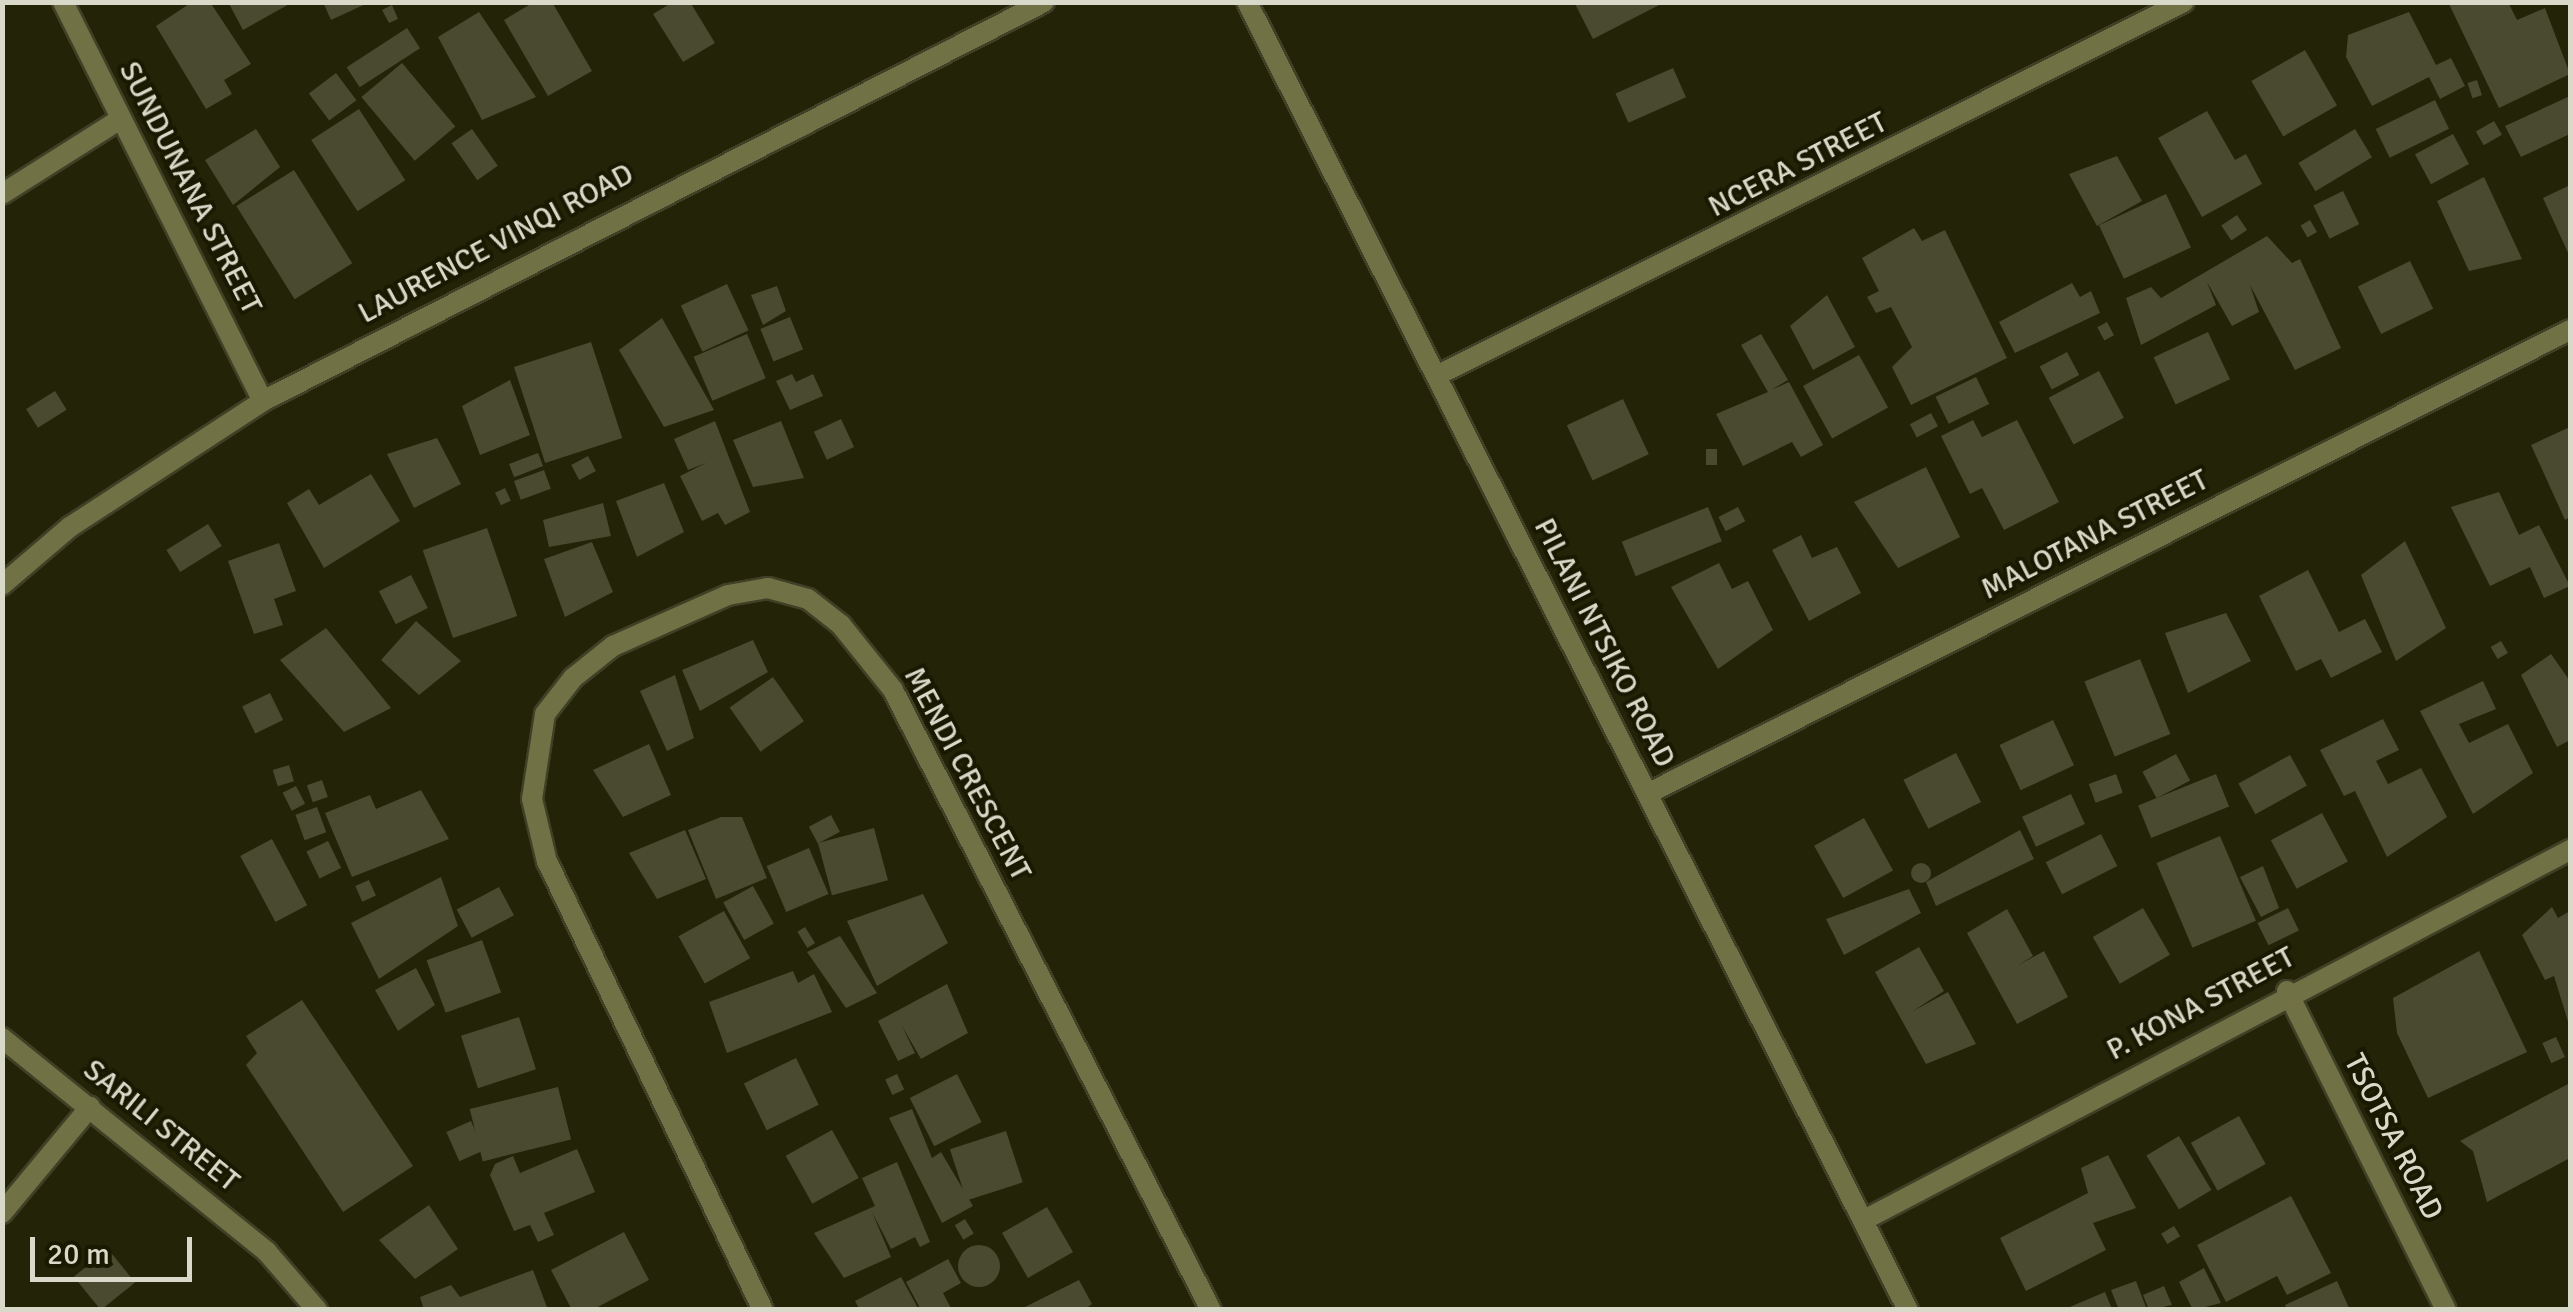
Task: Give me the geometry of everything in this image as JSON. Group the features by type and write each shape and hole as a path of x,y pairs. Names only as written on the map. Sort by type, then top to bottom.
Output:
{"street":[{"name":"SUNDUNANA STREET","path":"63,2 263,401"},
{"name":"LAURENCE VINQI ROAD","path":"2,585 70,527 263,401 1044,2"},
{"name":"PILANI NTSIKO ROAD","path":"1247,2 1908,1310"},
{"name":"NCERA STREET","path":"1436,376 2184,2"},
{"path":"2,194 119,120"},
{"name":"MALOTANA STREET","path":"1646,794 2570,330"},
{"name":"MENDI CRESCENT","path":"764,1310 547,862 532,799 545,714 573,678 613,646 728,595 768,588 808,599 841,625 893,690 1212,1310"},
{"name":"P. KONA STREET","path":"1864,1220 2287,990 2570,850"},
{"name":"TSOTSA ROAD","path":"2287,990 2446,1310"},
{"name":"SARILI STREET","path":"2,1038 267,1252 318,1310"},
{"path":"2,1213 90,1106"}],"building":[{"path":"192,2 210,2 251,64 224,80 232,94 206,109 156,26"},
{"path":"228,2 293,2 243,30"},
{"path":"323,2 370,2 331,20"},
{"path":"534,2 552,2 592,71 548,96 504,20"},
{"path":"673,2 690,2 715,43 683,62 653,14"},
{"path":"1574,2 1665,2 1593,39"},
{"path":"2448,2 2508,2 2517,20 2545,8 2570,74 2499,108"},
{"path":"392,5 398,19 389,23 382,10"},
{"path":"479,12 536,97 482,120 438,37"},
{"path":"2409,12 2436,65 2451,58 2465,86 2440,99 2429,77 2372,106 2346,57 2348,35"},
{"path":"407,28 420,48 360,87 347,67"},
{"path":"2305,50 2337,105 2283,136 2251,81"},
{"path":"402,63 455,127 415,161 361,97"},
{"path":"1673,68 1686,97 1628,123 1615,94"},
{"path":"336,73 356,100 329,121 309,93"},
{"path":"2477,80 2482,95 2472,98 2467,83"},
{"path":"2570,96 2570,134 2521,157 2505,126"},
{"path":"2435,100 2449,129 2390,158 2376,129"},
{"path":"359,109 405,180 357,211 311,140"},
{"path":"2207,111 2235,160 2246,154 2262,184 2202,217 2158,138"},
{"path":"2494,121 2502,135 2484,145 2476,132"},
{"path":"256,129 280,167 233,205 205,160"},
{"path":"472,129 498,166 477,180 452,143"},
{"path":"2355,129 2372,157 2315,191 2298,163"},
{"path":"2453,134 2469,164 2431,184 2415,154"},
{"path":"2117,156 2142,201 2097,226 2069,174"},
{"path":"294,170 352,263 295,299 236,206"},
{"path":"2484,177 2522,259 2469,271 2437,201"},
{"path":"2570,185 2570,257 2543,198"},
{"path":"2343,191 2359,224 2330,239 2313,205"},
{"path":"2166,194 2191,247 2124,279 2099,225"},
{"path":"2237,215 2247,230 2231,241 2221,226"},
{"path":"2310,220 2317,232 2307,238 2300,226"},
{"path":"1914,228 1922,241 1945,230 2007,358 1911,405 1892,367 1912,347 1891,307 1876,313 1867,297 1879,291 1862,258"},
{"path":"2267,236 2292,263 2300,259 2341,348 2295,370 2250,285 2259,312 2232,326 2207,282 2216,305 2141,345 2126,298 2151,287 2161,298"},
{"path":"2410,261 2433,309 2381,334 2358,286"},
{"path":"2072,283 2080,297 2091,291 2100,313 2015,353 1999,322"},
{"path":"727,284 749,330 702,352 681,306"},
{"path":"777,286 786,311 763,325 751,295"},
{"path":"1827,295 1855,347 1813,370 1790,326"},
{"path":"790,317 803,349 773,361 760,329"},
{"path":"662,318 714,410 664,427 619,350"},
{"path":"2107,322 2114,335 2104,340 2097,327"},
{"path":"2208,332 2230,379 2176,404 2154,357"},
{"path":"747,334 766,378 712,401 694,357"},
{"path":"1761,334 1788,380 1771,390 1789,382 1823,445 1801,457 1792,442 1743,466 1716,414 1768,392 1741,345"},
{"path":"591,342 622,438 545,463 514,367"},
{"path":"2067,352 2079,375 2052,390 2040,367"},
{"path":"1859,355 1888,407 1832,439 1803,386"},
{"path":"2099,371 2124,418 2074,445 2049,398"},
{"path":"792,374 796,382 813,374 823,396 790,410 776,381"},
{"path":"1976,377 1989,404 1949,424 1936,397"},
{"path":"510,380 530,435 480,455 462,406"},
{"path":"55,391 67,410 38,428 26,409"},
{"path":"1623,399 1649,454 1593,480 1567,425"},
{"path":"1931,413 1938,426 1917,438 1910,424"},
{"path":"841,419 854,447 827,460 814,432"},
{"path":"1973,420 1982,437 2017,420 2059,502 2004,530 1982,488 1970,494 1941,436"},
{"path":"715,421 750,512 725,525 718,513 702,521 680,476 706,463 688,470 674,439"},
{"path":"781,421 804,478 753,487 733,440"},
{"path":"2570,427 2570,517 2565,520 2531,445"},
{"path":"437,438 461,484 414,508 387,454"},
{"path":"1706,449 1717,449 1717,465 1706,465"},
{"path":"538,453 543,466 514,477 509,464"},
{"path":"588,456 596,471 579,480 571,465"},
{"path":"1926,467 1960,537 1898,568 1854,502"},
{"path":"544,470 551,489 521,500 514,481"},
{"path":"371,474 400,521 324,568 287,503 309,489 319,505"},
{"path":"664,483 684,532 637,557 616,501"},
{"path":"505,488 511,501 501,505 495,493"},
{"path":"2499,492 2519,535 2539,525 2570,586 2544,598 2530,567 2490,586 2451,507"},
{"path":"603,503 611,536 549,547 543,520"},
{"path":"1708,507 1722,541 1636,576 1622,542"},
{"path":"1738,507 1745,521 1726,531 1718,517"},
{"path":"208,524 222,546 180,572 166,550"},
{"path":"487,528 517,616 453,638 423,550"},
{"path":"1801,535 1812,558 1837,547 1861,593 1809,621 1772,550"},
{"path":"2405,541 2446,628 2396,661 2361,575"},
{"path":"592,542 613,592 565,617 544,559"},
{"path":"279,543 296,591 274,599 283,625 254,634 228,561"},
{"path":"1719,563 1732,589 1748,581 1773,630 1718,669 1671,587"},
{"path":"2308,570 2339,632 2365,619 2382,652 2331,678 2321,659 2296,671 2259,596"},
{"path":"411,575 428,608 396,624 379,591"},
{"path":"2226,613 2251,661 2188,693 2165,633"},
{"path":"416,621 461,661 419,695 381,660"},
{"path":"326,628 391,708 344,732 280,660"},
{"path":"753,640 768,672 700,711 682,670"},
{"path":"2501,641 2508,653 2498,659 2491,647"},
{"path":"2551,654 2570,681 2570,740 2557,747 2521,675"},
{"path":"2140,659 2170,734 2115,757 2084,681"},
{"path":"675,675 694,738 667,751 640,691"},
{"path":"773,677 804,721 761,752 730,707"},
{"path":"2483,681 2496,709 2459,724 2469,743 2508,724 2533,773 2473,814 2420,711"},
{"path":"270,693 283,720 255,734 242,707"},
{"path":"2383,719 2399,750 2376,761 2388,784 2421,768 2447,817 2387,857 2355,791 2344,796 2320,750"},
{"path":"2053,720 2074,765 2021,790 2000,745"},
{"path":"649,744 671,795 623,817 593,770"},
{"path":"1956,753 1981,802 1928,829 1903,780"},
{"path":"2176,754 2190,780 2157,798 2142,772"},
{"path":"2290,755 2307,786 2255,814 2238,784"},
{"path":"289,765 294,781 278,786 273,770"},
{"path":"2116,774 2123,793 2096,803 2089,784"},
{"path":"2216,774 2229,806 2151,838 2138,805"},
{"path":"322,780 328,797 313,802 307,785"},
{"path":"296,786 305,804 292,811 283,793"},
{"path":"421,790 449,839 352,877 325,813 370,795 376,809"},
{"path":"2071,794 2085,824 2036,847 2022,817"},
{"path":"317,807 326,832 305,840 295,815"},
{"path":"2322,813 2348,862 2297,889 2271,840"},
{"path":"831,815 840,832 818,844 809,827"},
{"path":"721,817 742,817 767,878 716,899 688,830"},
{"path":"1864,818 1893,870 1843,898 1814,846"},
{"path":"874,828 888,880 832,895 818,843"},
{"path":"685,830 706,879 657,899 629,853"},
{"path":"2020,830 2034,859 1936,906 1926,882"},
{"path":"2101,834 2117,866 2062,894 2046,862"},
{"path":"2220,836 2256,921 2192,948 2156,863"},
{"path":"272,839 307,905 275,922 240,856"},
{"path":"328,841 341,868 320,878 306,852"},
{"path":"809,848 829,894 786,912 767,866"},
{"path":"1921,863 1931,873 1921,883 1911,873"},
{"path":"2263,866 2279,908 2261,917 2240,877"},
{"path":"441,877 458,926 379,979 351,923"},
{"path":"369,880 376,896 362,902 355,886"},
{"path":"753,886 774,924 744,940 723,902"},
{"path":"499,887 514,915 472,938 457,910"},
{"path":"1909,889 1921,913 1844,955 1826,919"},
{"path":"923,894 948,943 877,986 847,921"},
{"path":"2552,907 2558,918 2570,911 2570,1028 2554,976 2545,980 2522,935"},
{"path":"2143,908 2170,955 2120,984 2093,937"},
{"path":"2288,908 2299,930 2268,945 2257,923"},
{"path":"2007,909 2033,956 2017,966 2044,951 2068,997 2017,1024 1967,933"},
{"path":"724,911 750,958 705,983 679,936"},
{"path":"805,927 815,943 807,948 797,932"},
{"path":"840,936 877,993 846,1008 807,952"},
{"path":"482,940 501,993 446,1013 427,960"},
{"path":"1919,947 1944,991 1913,1011 1948,992 1976,1044 1926,1064 1875,972"},
{"path":"2479,951 2527,1052 2428,1098 2397,1033 2393,998"},
{"path":"416,968 435,1005 398,1031 375,990"},
{"path":"793,971 798,983 814,974 832,1012 727,1053 709,1002"},
{"path":"947,984 968,1033 921,1059 902,1026 915,1053 898,1061 878,1021"},
{"path":"302,1000 413,1166 343,1212 246,1065 257,1053 246,1036"},
{"path":"519,1017 536,1069 478,1088 461,1036"},
{"path":"2556,1037 2565,1057 2551,1063 2542,1043"},
{"path":"796,1058 819,1105 767,1130 744,1083"},
{"path":"897,1074 904,1089 892,1095 885,1079"},
{"path":"957,1074 982,1122 934,1146 910,1098"},
{"path":"2570,1083 2570,1158 2487,1202 2473,1151 2460,1141"},
{"path":"558,1087 571,1139 483,1161 470,1109"},
{"path":"912,1109 932,1158 941,1152 973,1206 942,1223 889,1118"},
{"path":"2239,1116 2266,1164 2218,1191 2191,1143"},
{"path":"471,1121 484,1150 459,1161 446,1132"},
{"path":"832,1130 859,1178 812,1204 786,1156"},
{"path":"1006,1131 1023,1182 967,1201 950,1149"},
{"path":"2179,1136 2211,1190 2179,1210 2146,1156"},
{"path":"577,1149 595,1192 544,1213 554,1235 538,1242 530,1225 514,1231 490,1175 495,1164 513,1156 520,1173"},
{"path":"2108,1155 2136,1208 2093,1223 2106,1250 2026,1291 2000,1238 2088,1193 2081,1168"},
{"path":"897,1162 930,1242 920,1247 915,1237 891,1249 872,1212 891,1257 844,1278 814,1233 875,1206 862,1178"},
{"path":"2291,1196 2331,1273 2287,1295 2277,1276 2226,1302 2197,1245"},
{"path":"429,1205 458,1249 415,1279 379,1240"},
{"path":"1047,1207 1073,1252 1028,1278 1002,1233"},
{"path":"965,1219 974,1234 963,1240 955,1225"},
{"path":"2174,1226 2180,1236 2167,1244 2161,1234"},
{"path":"624,1232 649,1280 592,1310 572,1310 551,1270"},
{"path":"979,1245 994,1251 1000,1266 994,1281 979,1287 964,1281 958,1266 964,1251"},
{"path":"108,1249 135,1282 101,1310 74,1277"},
{"path":"948,1259 961,1283 943,1293 952,1310 921,1310 906,1282"},
{"path":"2204,1268 2221,1303 2193,1310 2179,1282"},
{"path":"533,1270 548,1310 424,1310 420,1297 451,1285 460,1297"},
{"path":"901,1277 919,1310 860,1310 855,1301"},
{"path":"1079,1280 1092,1304 1084,1310 1019,1310"},
{"path":"2136,1281 2147,1310 2119,1310 2111,1290"},
{"path":"2337,1281 2350,1310 2287,1310 2285,1305"},
{"path":"2164,1286 2172,1305 2149,1310 2143,1295"},
{"path":"2105,1292 2112,1309 2065,1309"}]}
